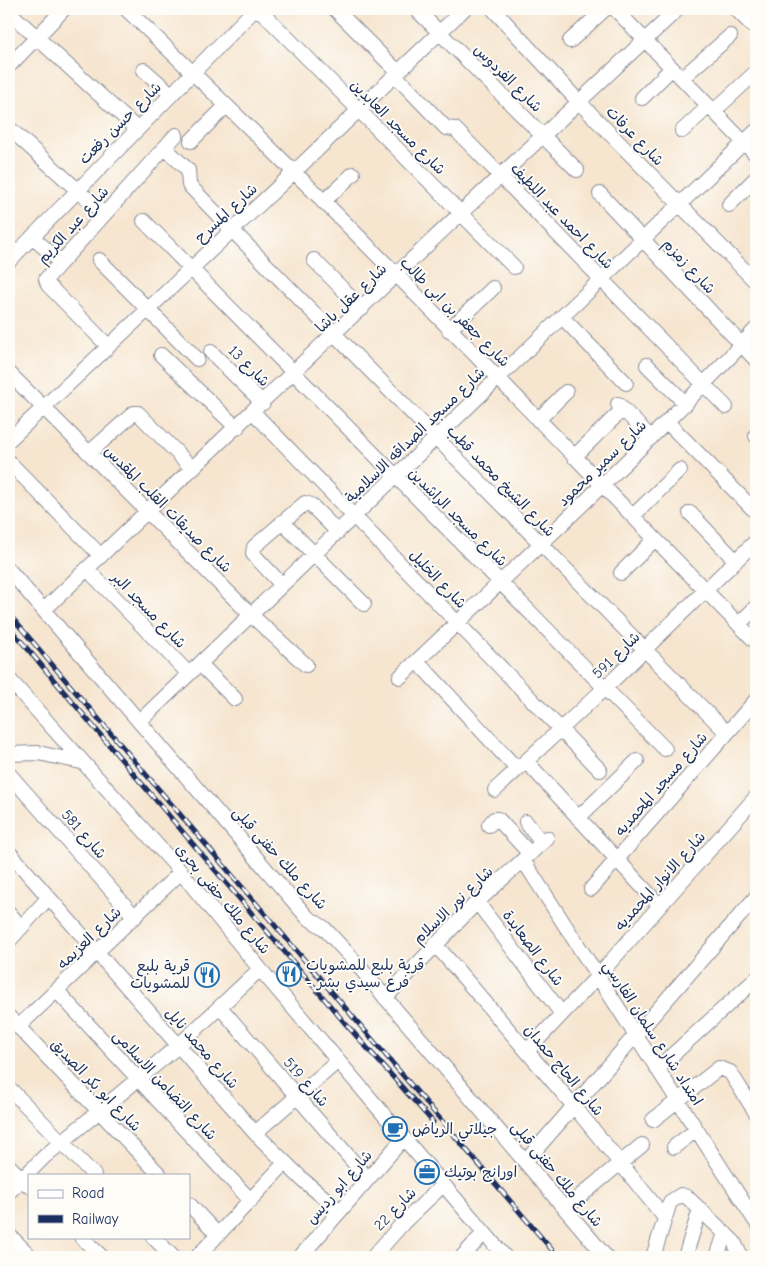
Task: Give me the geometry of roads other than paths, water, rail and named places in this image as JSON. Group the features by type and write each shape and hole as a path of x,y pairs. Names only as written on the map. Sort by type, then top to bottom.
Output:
{"street":[{"path":"9,66 64,9"},
{"name":"شارع جعفر بن ابى طالب","path":"126,9 193,72 397,276 756,642"},
{"name":"شارع حسن رفعت","path":"12,251 32,237 255,9"},
{"name":"شارع مسجد العابدين","path":"259,9 514,267"},
{"name":"شارع احمد عبد اللطيف","path":"335,9 397,73 446,128 455,129 726,407"},
{"name":"شارع الفردوس","path":"416,9 577,170"},
{"name":"شارع المسرح","path":"9,440 359,111 464,9"},
{"name":"شارع عرفات","path":"493,9 578,101 756,282"},
{"path":"570,41 605,9"},
{"path":"615,9 756,155"},
{"name":"شارع عقل باشا","path":"45,609 397,276 542,135 678,9"},
{"path":"736,9 756,29"},
{"path":"9,12 137,129"},
{"path":"642,98 730,36"},
{"path":"144,70 171,94"},
{"path":"682,131 712,109 756,72"},
{"path":"191,141 226,106"},
{"path":"9,128 104,214"},
{"name":"شارع مسجد الصداقه الاسلامية","path":"140,721 756,131"},
{"name":"شارع عبد الكريم","path":"108,346 46,282 48,276 176,135"},
{"path":"165,148 188,170 189,185 232,230"},
{"path":"323,202 353,174"},
{"path":"729,205 756,178"},
{"name":"شارع زمزم","path":"600,194 756,360"},
{"name":"شارع مسجد الراشدين","path":"144,221 665,749"},
{"name":"شارع الشيخ محمد قطب","path":"232,230 727,734"},
{"path":"32,237 61,262"},
{"path":"99,260 197,360"},
{"path":"314,260 362,309"},
{"path":"450,330 493,288"},
{"path":"562,317 626,383"},
{"name":"شارع سمير محمود","path":"400,677 603,486 704,386 756,329"},
{"name":"شارع 13","path":"211,352 258,408"},
{"path":"161,355 237,428"},
{"path":"647,365 686,404"},
{"name":"شارع صديقات القلب المقدس","path":"9,373 251,615 306,665"},
{"path":"538,420 566,392"},
{"path":"574,457 620,407 651,438"},
{"name":"شارع الخليل","path":"258,408 354,516 600,770"},
{"path":"89,453 134,414 138,413 193,469"},
{"path":"667,422 756,512"},
{"path":"9,462 101,556"},
{"path":"633,516 680,470"},
{"path":"282,586 252,552 254,547 302,504 308,503 338,532"},
{"path":"690,513 736,561"},
{"path":"282,522 364,604"},
{"path":"621,573 655,539"},
{"name":"شارع 591","path":"495,790 605,688 756,541"},
{"name":"شارع مسجد البر","path":"87,569 189,674"},
{"name":"شارع ملك حفنى قبلى","path":"9,570 45,609 307,917 324,928 385,998 606,1257"},
{"path":"739,624 756,607"},
{"path":"417,661 578,818 660,906"},
{"path":"200,664 235,699"},
{"name":"شارع ملك حفنى بحرى","path":"9,679 81,762 182,872 260,969 505,1257"},
{"name":"شارع مسجد المحمديه","path":"590,889 756,700"},
{"path":"9,754 38,753 81,762"},
{"path":"578,818 637,761"},
{"name":"شارع 581","path":"9,774 135,916"},
{"name":"شارع الانوار المحمديه","path":"527,1051 598,977 756,798"},
{"name":"امتداد شارع سلمان الفارسي","path":"489,825 498,819 527,857 598,977 756,1222"},
{"name":"شارع نور الاسلام","path":"385,998 477,902 544,841 526,822"},
{"name":"شارع محمد نايل","path":"9,852 255,1132 285,1163 340,1211"},
{"name":"شارع العزيمه","path":"14,1022 56,991 182,872"},
{"path":"525,1162 756,897"},
{"path":"9,941 48,898"},
{"name":"شارع الصعايدة","path":"477,902 562,1014"},
{"path":"9,913 21,927"},
{"name":"شارع الحاج حمدان","path":"435,944 527,1051 665,1218"},
{"path":"32,1174 62,1142 178,1046 260,969"},
{"path":"657,1069 756,979"},
{"name":"شارع التضامن الاسلامى","path":"56,991 250,1201"},
{"name":"شارع 519","path":"220,1007 368,1179"},
{"name":"شارع ابو بكر الصديق","path":"14,1022 159,1174"},
{"path":"255,1132 338,1061"},
{"path":"653,1120 714,1070 722,1068 730,1072 756,1113"},
{"path":"9,1088 93,1174"},
{"path":"674,1147 696,1130"},
{"name":"شارع ابو رديس","path":"300,1257 403,1139"},
{"path":"566,1208 642,1145"},
{"path":"197,1257 285,1163"},
{"path":"9,1166 25,1182 9,1192"},
{"name":"شارع 22","path":"373,1257 403,1223 443,1185"},
{"path":"653,1257 670,1202 681,1195 687,1197 725,1233 738,1247 741,1257"},
{"path":"190,1205 218,1235"},
{"path":"685,1257 700,1209"},
{"path":"462,1257 484,1233"},
{"path":"717,1257 725,1233"},
{"path":"9,1235 31,1257"},
{"path":"82,1238 102,1257"},
{"path":"154,1238 173,1257"}],"railway":[{"path":"9,614 558,1257"},
{"path":"9,627 344,1022 433,1122"}],"place":[{"name":"قرية بلبع للمشويات - فرع سيدي بشر","path":"289,974"},
{"name":"قرية بلبع للمشويات","path":"207,975"},
{"name":"جيلاتي الرياض","path":"395,1129"},
{"name":"اورانج بوتيك","path":"427,1172"}]}
